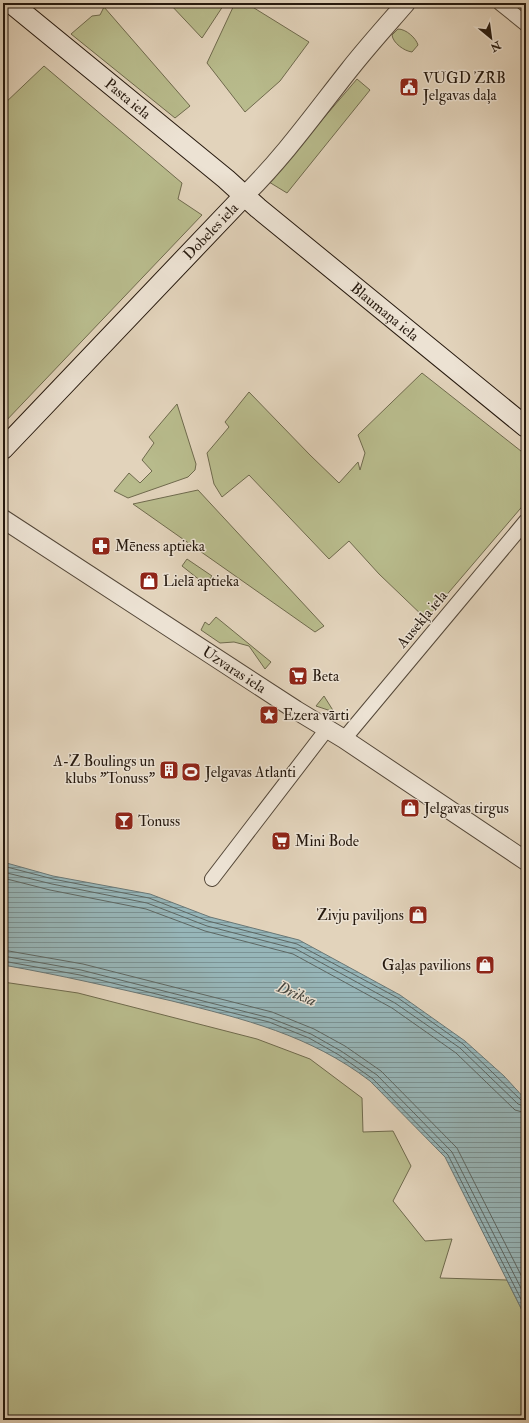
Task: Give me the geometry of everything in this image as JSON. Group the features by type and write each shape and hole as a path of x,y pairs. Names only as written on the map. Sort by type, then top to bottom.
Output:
{"main road":[{"name":"Pasta iela","path":"11,3 220,174 244,196"},
{"name":"Blaumaņa iela","path":"244,196 526,426"},
{"name":"Dobeles iela","path":"3,449 244,196"}],"street":[{"name":"Dobeles iela","path":"244,196 261,180 294,142 350,69 406,3"},
{"path":"500,3 526,24"},
{"name":"Uzvaras iela","path":"3,519 327,729 344,738 526,860"},
{"name":"Ausekļa iela","path":"344,738 526,521"},
{"path":"212,879 327,729"}],"green space":[{"path":"169,3 225,3 202,38"},
{"path":"235,3 246,3 309,42 280,81 245,112 207,63"},
{"path":"104,7 190,106 175,118 71,34 92,16 100,15"},
{"path":"398,29 407,32 417,42 418,45 412,52 402,48 394,41 392,35"},
{"path":"44,66 182,183 178,199 202,215 3,424 3,105"},
{"path":"357,79 370,90 287,193 269,182"},
{"path":"422,373 526,455 526,502 426,619 379,574 349,541 329,559 249,475 222,497 214,484 207,453 229,427 225,422 249,392 339,483 358,462 360,470 365,453 358,435"},
{"path":"177,404 196,464 195,470 188,477 128,498 114,491 129,473 140,483 152,471 142,460 154,443 149,437"},
{"path":"198,490 324,626 315,632 133,504"},
{"path":"187,559 212,576 206,585 182,566"},
{"path":"216,617 271,662 265,669 249,646 234,642 220,643 201,630 205,622 209,625"},
{"path":"324,696 334,712 316,706"},
{"path":"3,982 78,993 257,1039 310,1059 362,1098 363,1132 393,1131 411,1166 393,1201 425,1241 452,1239 440,1278 507,1280 526,1318 526,1420 3,1420"}],"water":[{"name":"Driksa","path":"3,862 53,876 150,894 210,917 299,940 400,995 465,1041 504,1076 526,1100 526,1318 445,1157 370,1081 347,1065 300,1040 276,1030 250,1022 172,1001 3,965"}],"place":[{"name":"VUGD ZRB Jelgavas daļa","path":"409,87"},
{"name":"Mēness aptieka","path":"101,546"},
{"name":"Lielā aptieka","path":"149,581"},
{"name":"Beta","path":"298,676"},
{"name":"Ezera vārti","path":"269,715"},
{"name":"A-Z Boulings un klubs \"Tonuss\"","path":"169,770"},
{"name":"Jelgavas Atlanti","path":"191,772"},
{"name":"Jelgavas tirgus","path":"410,808"},
{"name":"Tonuss","path":"124,821"},
{"name":"Mini Bode","path":"281,841"},
{"name":"Zivju paviljons","path":"418,915"},
{"name":"Gaļas pavilions","path":"485,965"}]}
